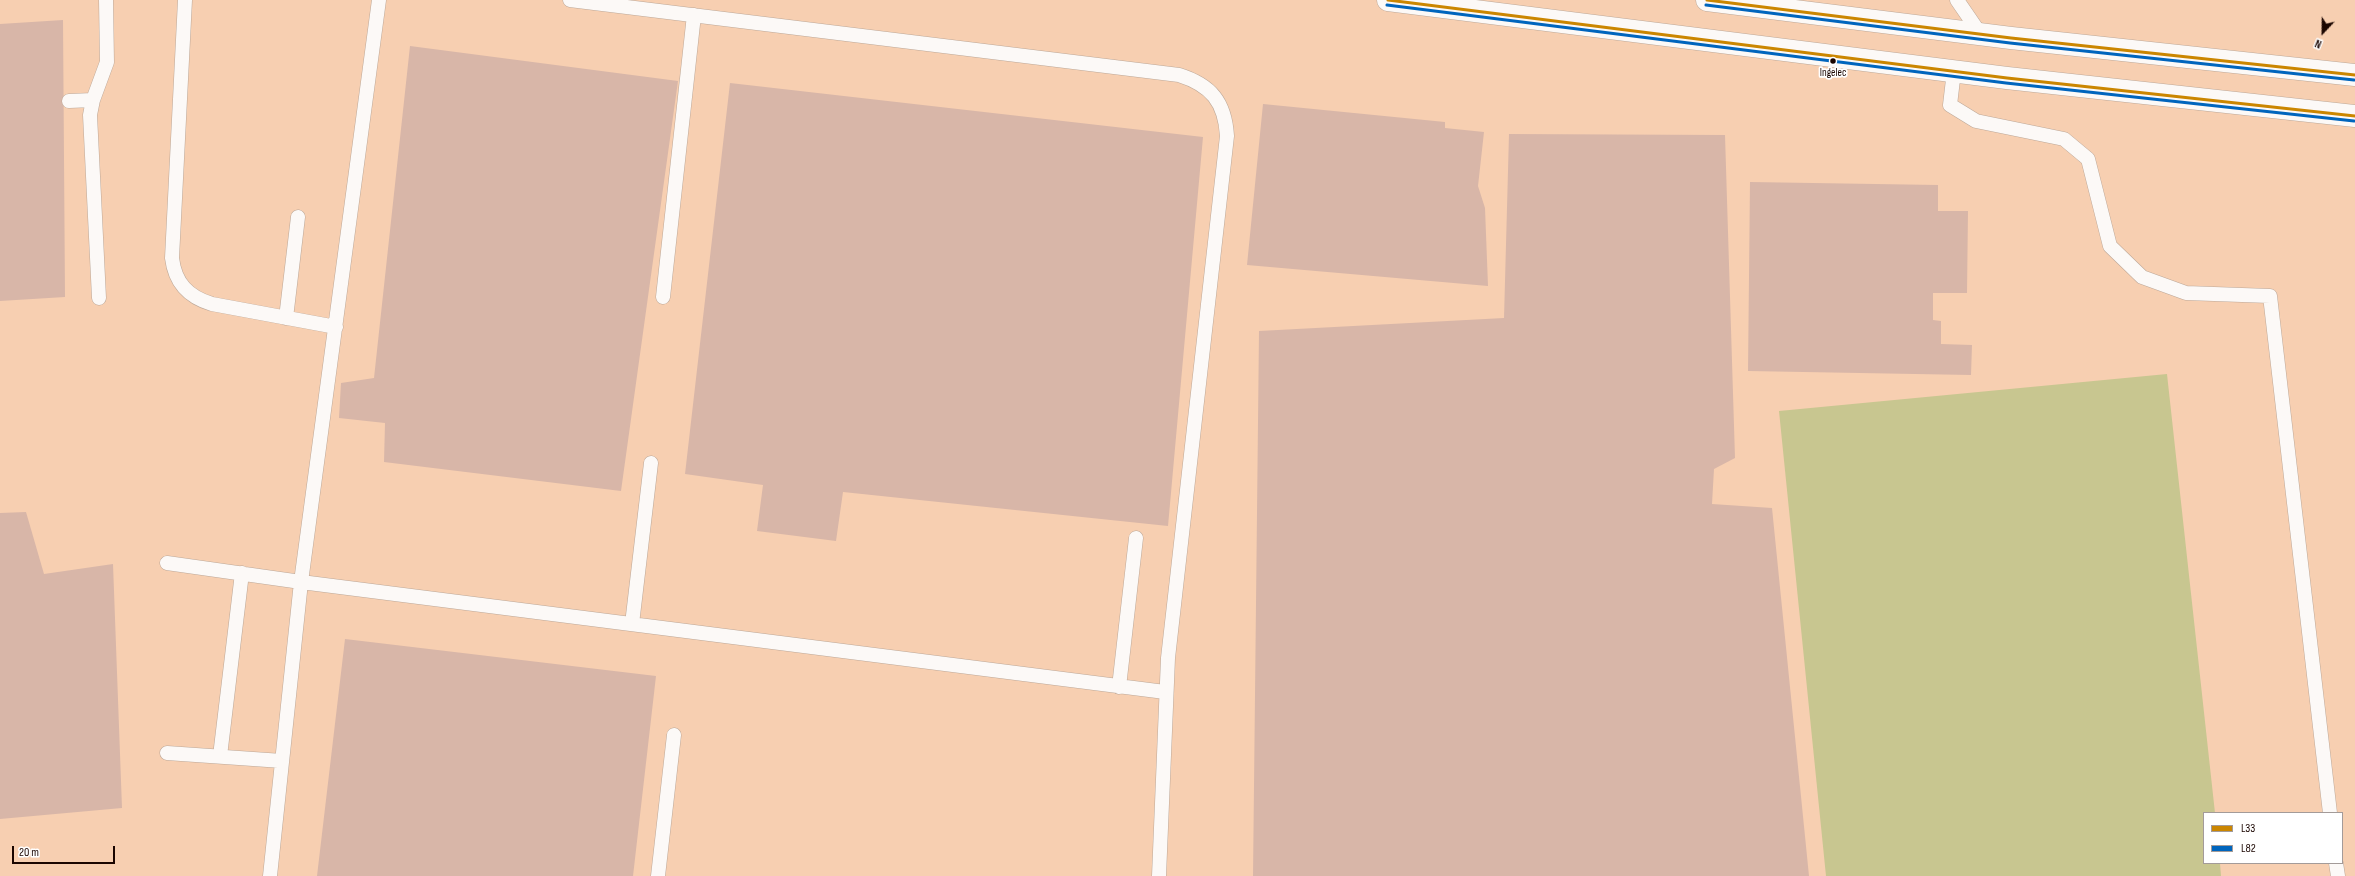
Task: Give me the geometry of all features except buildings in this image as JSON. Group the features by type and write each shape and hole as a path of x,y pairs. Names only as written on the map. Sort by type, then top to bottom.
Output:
{"main road":[{"path":"1388,0 1954,71 2355,116"},
{"path":"1707,0 1981,35 2355,75"}],"lane":[{"path":"99,298 90,131 93,100 108,62 106,0"},
{"path":"185,0 172,258 174,270 178,280 186,291 198,300 336,327"},
{"path":"270,876 301,582 379,0"},
{"path":"570,0 1179,75 1204,86 1214,96 1222,108 1226,122 1227,136 1165,692 1159,876"},
{"path":"1957,0 1981,35"},
{"path":"662,297 694,15"},
{"path":"1954,71 1950,105 1976,122 2064,140 2088,159 2110,246 2142,277 2186,293 2270,296 2330,812"},
{"path":"69,101 93,100"},
{"path":"286,318 298,217"},
{"path":"632,624 651,463"},
{"path":"1119,687 1136,538"},
{"path":"167,563 301,582 1165,692"},
{"path":"220,756 242,573"},
{"path":"658,876 674,734"},
{"path":"167,753 282,761"},
{"path":"2336,864 2338,876"}],"shaded area":[{"path":"0,0 2355,0 2355,876 0,876"},
{"path":"2167,374 2215,812 2203,812 2203,864 2220,864 2221,876 1826,876 1779,411"}],"transit line":[{"name":"L33","path":"1388,0 2007,78 2355,116"},
{"name":"L33","path":"1707,0 2011,38 2355,75"},
{"name":"L82","path":"1387,5 2006,83 2354,121"},
{"name":"L82","path":"1706,5 2010,43 2354,80"}],"place":[{"name":"Ingelec","path":"1833,61"}]}
